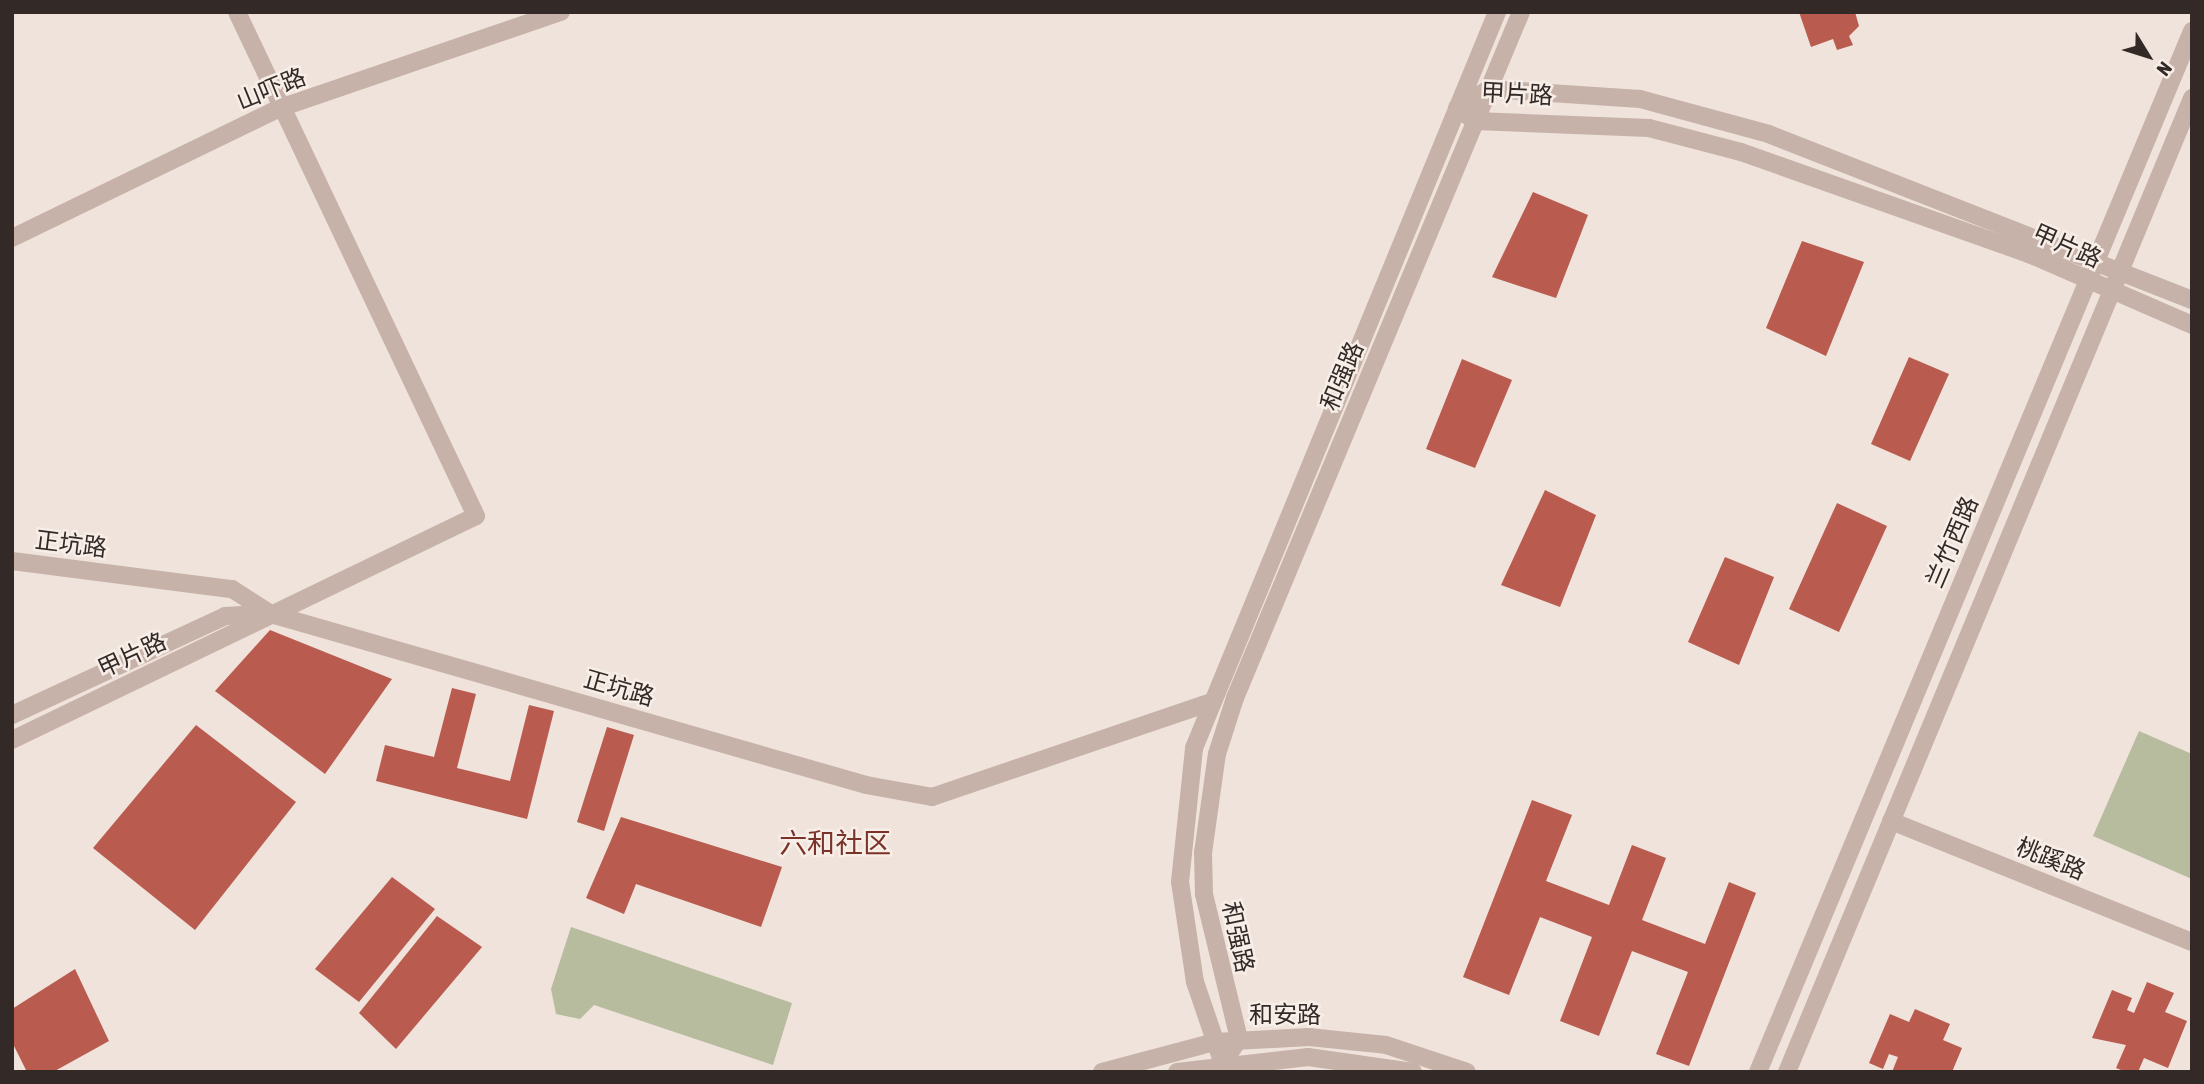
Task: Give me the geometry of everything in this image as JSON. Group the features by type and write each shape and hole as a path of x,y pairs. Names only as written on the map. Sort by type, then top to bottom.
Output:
{"street":[{"path":"237,12 280,108"},
{"name":"山吓路","path":"12,239 280,108 561,12"},
{"name":"和强路","path":"1223,1062 1188,946 1180,882 1186,786 1208,703 1497,12"},
{"name":"和强路","path":"1240,1040 1204,894 1203,853 1217,754 1235,698 1521,12"},
{"name":"兰竹西路","path":"1758,1072 2192,31"},
{"name":"甲片路","path":"2192,300 2121,269 1769,134 1640,99 1489,89 1457,108 1475,121 1542,119 1662,131 1790,167 2088,280 2192,325"},
{"name":"兰竹西路","path":"1787,1072 2192,98"},
{"name":"甲片路","path":"12,740 476,516 280,108"},
{"name":"正坑路","path":"12,561 232,589 271,614 866,785 932,797 1208,703"},
{"name":"甲片路","path":"12,715 225,616 271,614"},
{"name":"桃蹊路","path":"1891,821 2192,942"},
{"path":"1223,1062 1240,1040"},
{"name":"和安路","path":"1102,1072 1154,1064 1215,1042 1240,1040 1386,1045 1467,1072"},
{"name":"和安路","path":"1177,1072 1223,1062 1308,1057 1413,1072"}],"green space":[{"path":"2139,731 2192,754 2192,879 2093,836"},
{"path":"571,927 792,1003 773,1065 594,1005 580,1019 556,1014 551,989"}],"building":[{"path":"1799,12 1855,12 1859,26 1849,36 1853,45 1837,50 1833,39 1811,47"},
{"path":"1533,192 1588,215 1556,298 1492,277"},
{"path":"1802,241 1864,262 1826,356 1766,328"},
{"path":"1909,357 1949,374 1910,461 1871,444"},
{"path":"1462,359 1512,380 1475,468 1426,449"},
{"path":"1545,490 1596,515 1560,607 1501,585"},
{"path":"1837,503 1887,526 1839,632 1789,609"},
{"path":"1725,557 1774,577 1739,665 1688,642"},
{"path":"270,630 392,679 325,774 215,691"},
{"path":"452,688 476,694 457,768 510,781 529,705 554,711 527,819 376,781 385,745 434,757"},
{"path":"196,725 296,802 195,930 93,848"},
{"path":"607,727 634,735 604,831 577,822"},
{"path":"1532,800 1572,815 1546,881 1609,905 1632,845 1666,858 1642,920 1705,944 1729,882 1756,893 1689,1066 1656,1054 1688,972 1632,951 1599,1036 1560,1021 1592,937 1540,917 1509,995 1463,977"},
{"path":"621,817 782,867 761,927 636,884 624,914 586,898"},
{"path":"392,877 435,909 359,1002 315,969"},
{"path":"437,916 482,947 396,1049 359,1013"},
{"path":"75,969 109,1041 53,1072 27,1072 12,1042 12,1009"},
{"path":"2147,982 2174,993 2165,1012 2187,1021 2168,1068 2144,1058 2138,1072 2126,1072 2116,1068 2126,1045 2092,1038 2112,990 2132,998 2127,1010 2134,1013"},
{"path":"1915,1009 1950,1024 1943,1040 1962,1048 1952,1072 1892,1072 1898,1057 1889,1054 1883,1069 1869,1063 1890,1014 1909,1022"}],"district":[{"name":"六和社区","path":"835,843"}]}
